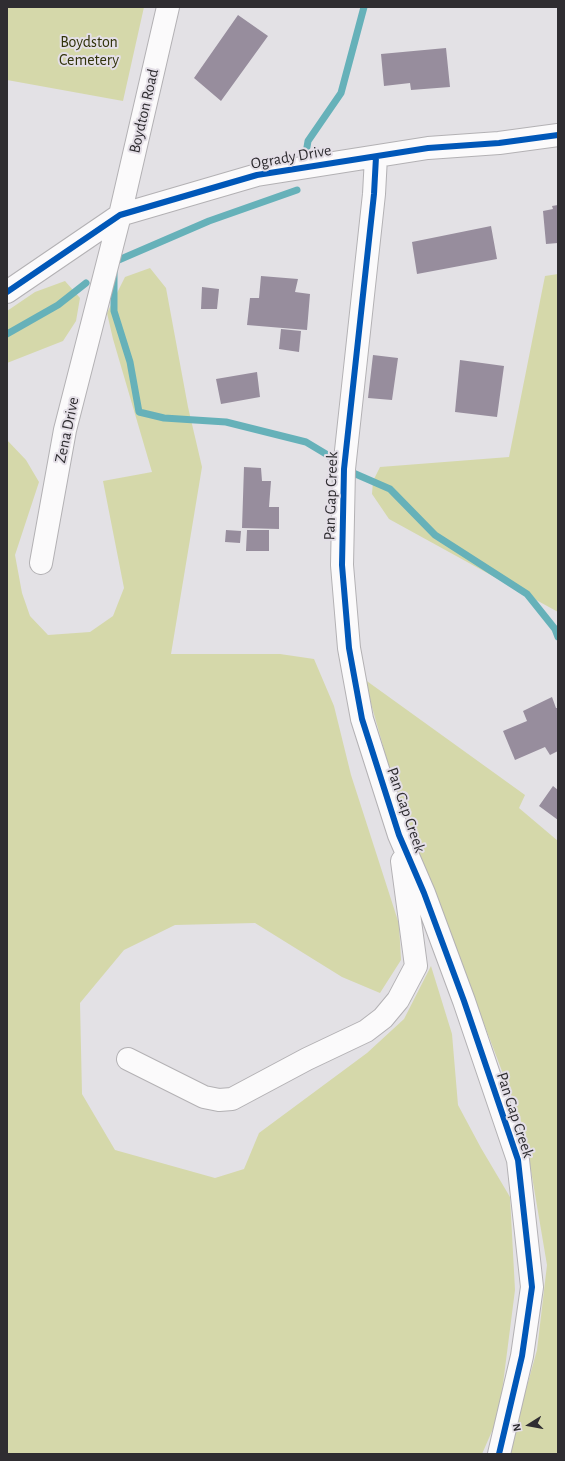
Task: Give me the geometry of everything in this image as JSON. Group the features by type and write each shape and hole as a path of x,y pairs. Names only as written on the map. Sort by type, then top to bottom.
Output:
{"street":[{"name":"Boydton Road","path":"99,299 168,7"},
{"name":"Ogrady Drive","path":"7,292 120,215 257,175 428,148 499,144 558,135"},
{"name":"Pan Gap Creek","path":"376,157 374,194 344,469 342,565 349,648 362,719 399,836 424,893 464,1001 518,1160 532,1287 522,1356 499,1454"},
{"name":"Zena Drive","path":"41,563 65,430 99,299"},
{"path":"128,1059 204,1097 219,1100 232,1099 366,1031 383,1018 398,1000 416,966 399,836"}],"green space":[{"name":"Boydston Cemetery","path":"7,7 144,7 123,101 7,80"},
{"path":"150,268 166,288 188,407 202,467 171,654 280,654 314,659 334,706 351,775 399,924 401,960 380,993 342,977 255,923 175,925 124,950 80,1003 82,1094 115,1150 215,1178 244,1169 259,1133 367,1053 404,1019 431,966 452,1034 458,1105 510,1197 515,1290 499,1415 482,1454 7,1454 7,440 26,460 39,482 15,555 22,593 30,616 48,635 90,632 113,616 124,588 103,481 152,472 113,339 107,313 125,277"},
{"path":"558,274 558,612 389,519 372,494 373,481 380,467 509,457 545,276"},
{"path":"65,281 80,298 76,321 63,341 7,363 7,311 35,292"},
{"path":"364,679 525,795 519,808 558,841 558,1454 508,1454 537,1350 547,1265 524,1129 397,795"}],"building":[{"path":"238,15 268,36 221,101 194,78"},
{"path":"446,48 450,87 411,90 410,83 384,86 381,54"},
{"path":"558,205 558,243 546,244 543,211 553,209 552,206"},
{"path":"491,226 497,259 417,274 412,242"},
{"path":"261,276 298,279 295,292 310,294 307,330 247,325 250,298 259,298"},
{"path":"202,287 219,289 217,309 201,309"},
{"path":"281,329 301,331 299,352 279,349"},
{"path":"373,355 398,358 392,400 368,398"},
{"path":"460,360 504,366 497,417 455,412"},
{"path":"257,372 260,397 221,404 216,379"},
{"path":"244,467 261,468 262,481 271,481 269,507 279,507 279,529 242,528"},
{"path":"226,530 241,531 240,543 225,542"},
{"path":"247,530 269,530 269,551 246,551"},
{"path":"552,697 556,708 558,708 558,751 550,755 545,747 515,760 503,731 527,721 523,711"},
{"path":"553,786 558,790 558,820 539,806"}],"waterway":[{"path":"307,147 308,141 341,93 364,7"},
{"path":"297,190 209,221 114,262 114,311 130,362 139,412 164,418 226,422 306,442 351,472 390,489 435,535 527,594 555,629 558,637"},
{"path":"7,334 58,305 86,283"}],"cycle path":[{"path":"7,292 120,215 257,175 428,148 499,143 558,135"},
{"path":"376,157 374,194 344,469 342,565 349,648 362,719 399,835 424,893 464,1001 518,1160 532,1287 522,1356 499,1454"}]}
